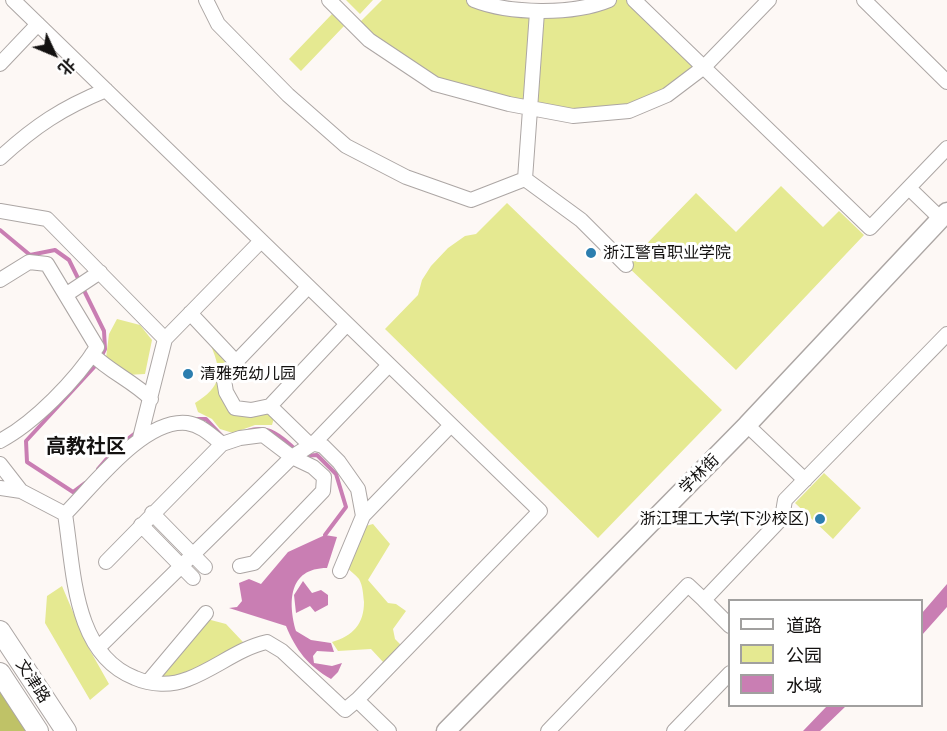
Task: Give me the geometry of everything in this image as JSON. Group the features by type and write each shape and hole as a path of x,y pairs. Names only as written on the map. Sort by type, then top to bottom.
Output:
{"main road":[{"name":"学林街","path":"446,731 747,425 944,216"},
{"name":"文津路","path":"0,631 66,731"},
{"name":"文津路","path":"0,674 39,731"}],"street":[{"path":"13,0 540,511 345,710 282,651 267,642 254,645 187,680 163,684 148,682 119,672 87,632 79,605 65,514"},
{"path":"206,0 218,24 288,95 346,146 406,177 471,200 525,179"},
{"path":"330,0 369,40 435,84 530,108 573,116 630,111 667,95 704,67 769,0"},
{"path":"474,0 537,12 598,5 609,0"},
{"path":"634,0 870,228 946,152"},
{"path":"864,0 947,82"},
{"path":"525,179 537,12"},
{"path":"0,64 38,24"},
{"path":"0,158 28,132 66,107 106,90"},
{"path":"525,179 581,220 626,265"},
{"path":"909,188 944,216"},
{"path":"0,212 47,219 165,339"},
{"path":"140,438 165,339 261,241"},
{"path":"0,280 29,262 47,264 75,289 97,346 96,358 15,433 0,441"},
{"path":"75,289 100,272"},
{"path":"308,288 236,362 224,380 226,392 235,408 251,410 270,406 347,324"},
{"path":"190,313 236,362"},
{"path":"704,600 783,518 785,500 947,334"},
{"path":"96,358 140,388 151,399"},
{"path":"98,648 292,457 310,446 389,364"},
{"path":"270,406 310,446"},
{"path":"65,514 140,438 164,426 186,423 202,428 222,444"},
{"path":"340,571 363,516 451,425"},
{"path":"747,425 805,480"},
{"path":"105,562 222,444 240,438 263,435 292,457 313,467 324,477 323,491 254,563 240,566"},
{"path":"310,446 323,446 339,462 358,489 363,516"},
{"path":"0,464 21,491"},
{"path":"0,488 21,491 65,514"},
{"path":"152,513 205,567"},
{"path":"141,525 193,578"},
{"path":"548,731 688,585 728,625"},
{"path":"148,682 206,613"},
{"path":"674,731 728,674"},
{"path":"357,700 389,731"}],"green space":[{"path":"346,0 373,0 360,14"},
{"path":"382,0 474,0 537,12 609,0 634,0 704,67 629,111 573,116 435,84 356,26"},
{"path":"332,14 344,26 301,71 289,59"},
{"path":"781,186 823,227 839,211 864,235 736,370 626,265 696,193 736,232"},
{"path":"507,203 722,410 598,538 385,329 418,295 422,280 431,266 448,248 465,236 476,234"},
{"path":"117,319 140,325 152,340 145,374 126,375 105,366 109,334"},
{"path":"211,346 235,373 229,383 234,400 247,406 268,410 274,418 272,425 255,425 233,433 220,429 212,419 198,412 195,403 210,391 217,379 217,364"},
{"path":"824,473 861,508 833,539 795,503"},
{"path":"373,524 390,544 368,580 388,603 396,604 406,611 393,629 395,639 402,646 384,663 371,649 338,651 332,642 351,633 362,617 364,602 361,584 359,579 345,566 362,527"},
{"path":"62,586 87,645 109,684 90,700 45,623 47,596"},
{"path":"207,619 226,624 243,642 188,674 157,678"},
{"path":"0,690 26,731 0,731"}],"water":[{"path":"325,535 337,537 327,568 305,574 298,581 294,589 292,609 296,631 311,640 331,643 334,652 317,651 313,656 314,663 332,666 342,663 338,672 331,679 304,657 286,626 229,608 237,607 242,601 239,583 249,579 261,584 288,552"},
{"path":"303,581 312,593 321,590 328,595 328,605 315,612 310,606 296,613 294,595"},
{"path":"947,584 947,607 923,634 923,612"},
{"path":"826,707 845,707 820,731 803,731"}],"waterway":[{"path":"0,230 30,255 55,250 69,260 104,331 105,349 101,357"},
{"path":"85,483 73,492 27,462 26,441 97,364"},
{"path":"194,419 206,419 222,436"},
{"path":"248,431 262,429 274,433 296,450"},
{"path":"98,469 116,448 138,431"},
{"path":"304,456 317,455 336,474 346,507 325,535"}],"place":[{"name":"浙江警官职业学院","path":"591,253"},
{"name":"清雅苑幼儿园","path":"188,374"},
{"name":"浙江理工大学(下沙校区)","path":"820,519"}],"district":[{"name":"高教社区","path":"86,446"}]}
